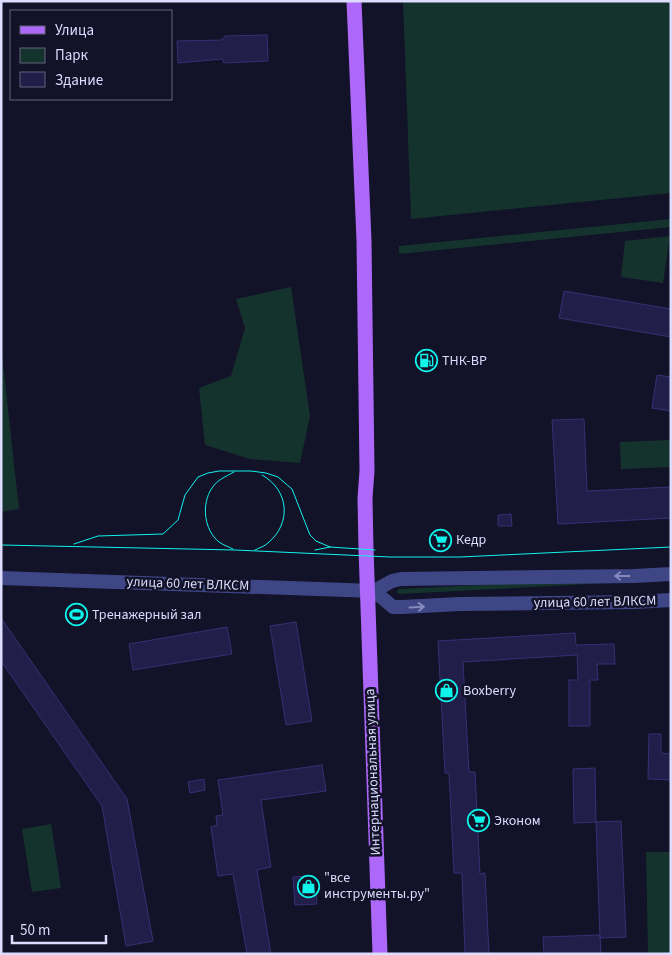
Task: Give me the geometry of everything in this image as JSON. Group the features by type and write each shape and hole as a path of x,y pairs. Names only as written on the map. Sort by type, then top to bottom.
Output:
{"main road":[{"name":"Интернациональная улица","path":"354,1 364,241 367,461 365,498 371,591 380,954"}],"street":[{"name":"улица 60 лет ВЛКСМ","path":"1,578 371,591 401,579 671,574"},
{"name":"улица 60 лет ВЛКСМ","path":"371,591 393,607 402,608 460,604 671,600"}],"green space":[{"path":"403,1 671,1 671,193 411,219"},
{"path":"671,219 671,227 399,254 399,246"},
{"path":"670,236 663,283 621,277 625,241"},
{"path":"291,287 310,416 300,463 250,459 205,445 199,388 231,376 245,328 236,299"},
{"path":"1,345 19,509 1,512"},
{"path":"671,440 671,467 621,469 620,442"},
{"path":"626,578 626,582 399,594 397,592 399,589"},
{"path":"51,824 61,888 32,892 22,829"},
{"path":"646,852 671,852 671,954 648,954"}],"building":[{"path":"267,35 268,61 224,63 222,59 178,63 177,41 222,40 225,36"},
{"path":"564,291 671,309 671,337 559,318"},
{"path":"657,375 671,377 671,411 652,408"},
{"path":"584,419 587,491 671,487 671,518 558,524 552,420"},
{"path":"511,514 512,526 498,526 498,515"},
{"path":"1,618 127,799 153,941 126,946 102,806 1,661"},
{"path":"296,622 312,721 286,725 270,626"},
{"path":"227,627 232,654 133,670 129,644"},
{"path":"575,633 576,645 614,644 615,664 597,664 598,680 590,680 590,726 569,726 569,680 578,680 577,655 463,662 469,772 475,772 480,874 485,873 489,954 465,954 462,873 454,873 449,773 445,773 438,641"},
{"path":"649,734 661,734 661,753 671,754 671,780 648,779"},
{"path":"322,765 326,791 261,800 271,867 257,870 271,954 247,954 233,874 218,876 211,827 217,825 216,816 223,815 218,780"},
{"path":"595,768 596,822 574,823 573,769"},
{"path":"204,779 205,790 190,793 188,782"},
{"path":"621,821 626,937 600,938 596,822"},
{"path":"309,876 311,892 316,892 317,904 295,905 293,877"},
{"path":"600,935 601,954 544,954 543,937"}],"tram line":[{"path":"74,544 98,536 163,534 178,520 185,495 198,477 219,471 251,471 278,477 292,489 310,535 316,541 330,547"},
{"path":"233,549 214,537 207,524 205,509 206,502 214,485 234,472"},
{"path":"255,550 267,544 276,535 284,517 284,507 278,489 262,475"},
{"path":"1,545 235,550 390,557 460,557 671,547"},
{"path":"315,550 330,547 375,550"}],"place":[{"name":"ТНК-ВР","path":"426,361"},
{"name":"Кедр","path":"440,540"},
{"name":"Тренажерный зал","path":"76,615"},
{"name":"Boxberry","path":"447,691"},
{"name":"Эконом","path":"478,821"},
{"name":"\"все инструменты.ру\"","path":"308,886"}]}
